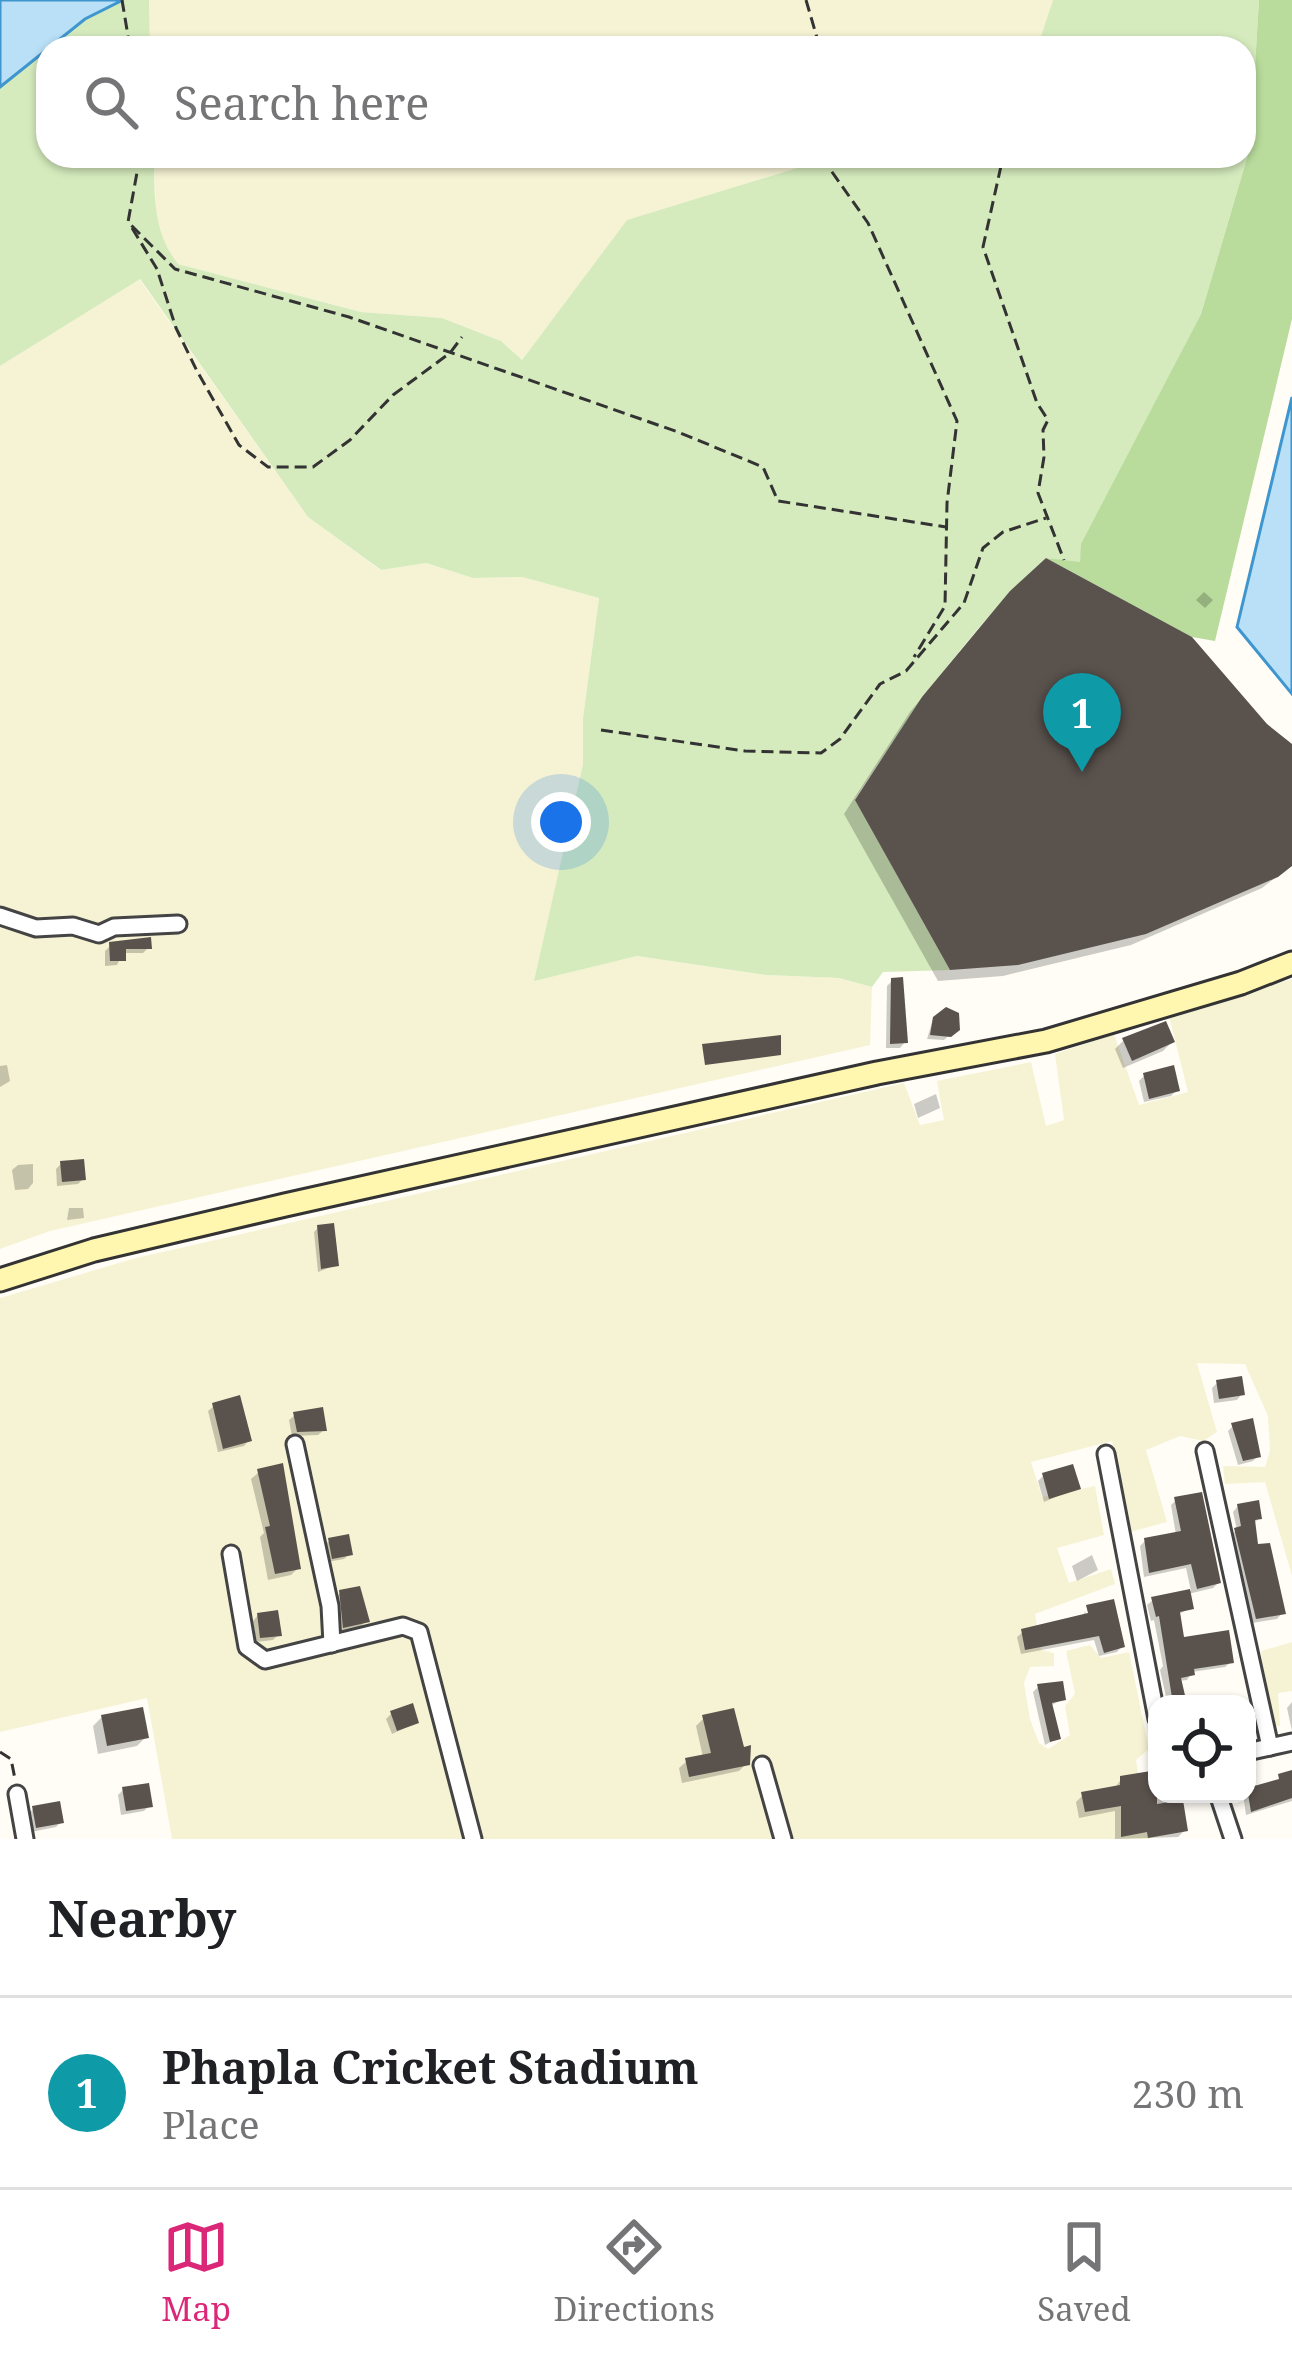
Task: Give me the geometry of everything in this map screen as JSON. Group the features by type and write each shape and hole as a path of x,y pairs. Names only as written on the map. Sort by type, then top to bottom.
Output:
{"main road":[{"path":"0,1280 94,1250 285,1204 877,1073 1046,1041 1241,983 1292,963"}],"street":[{"path":"0,916 36,928 73,926 99,934 114,928 178,924"},
{"path":"295,1444 330,1606 332,1644"},
{"path":"1205,1451 1270,1747"},
{"path":"1106,1454 1152,1695"},
{"path":"231,1554 247,1647 265,1660 403,1627 419,1632 473,1839"},
{"path":"1256,1750 1292,1742"},
{"path":"762,1765 783,1839"},
{"path":"17,1794 25,1839"},
{"path":"1221,1803 1233,1839"}],"path":[{"path":"122,0 128,36"},
{"path":"806,0 816,36"},
{"path":"138,168 128,222 157,269 176,328 239,446 268,467 313,467 350,440 393,395 450,353 462,337"},
{"path":"829,168 868,223 958,421 946,526 945,606 914,657"},
{"path":"1001,168 983,247 1037,403 1048,420 1043,430 1038,494 1064,560"},
{"path":"128,222 175,269 349,317 678,432 764,467 778,501 946,526"},
{"path":"601,730 745,751 821,753 840,739 880,684 906,671 964,603 983,548 1003,532 1046,518"}],"shaded area":[{"path":"149,0 1053,0 1041,36 150,36"},
{"path":"154,168 797,168 628,220 522,360 501,341 442,318 361,312 178,264 162,244 156,221"},
{"path":"139,279 308,517 380,570 426,563 473,578 522,577 599,598 583,718 583,764 535,980 637,956 766,975 839,978 872,987 870,1045 50,1231 0,1249 0,366"},
{"path":"1292,979 1292,1576 1265,1482 1225,1484 1223,1466 1265,1467 1270,1451 1268,1416 1245,1364 1197,1363 1217,1432 1203,1441 1180,1436 1146,1450 1167,1522 1130,1532 1112,1441 1031,1462 1042,1497 1095,1486 1104,1535 1057,1548 1069,1583 1111,1569 1115,1584 1035,1614 1041,1650 1054,1653 1054,1666 1030,1667 1024,1683 1030,1719 1039,1743 1048,1749 1070,1735 1065,1706 1075,1694 1066,1651 1090,1645 1101,1658 1129,1652 1148,1744 1136,1760 1149,1839 172,1839 147,1698 0,1732 0,1298 136,1258 904,1083 920,1125 944,1120 937,1081 1031,1062 1046,1126 1064,1120 1055,1054 1114,1034 1139,1105 1188,1092 1169,1016"},
{"path":"1292,1642 1292,1691 1278,1693 1280,1726 1266,1726 1261,1651"}],"green space":[{"path":"122,0 149,0 150,36 63,36"},
{"path":"1053,0 1259,0 1256,49 1256,36 1041,36"},
{"path":"1259,0 1292,0 1292,319 1215,641 1192,637 1046,558 1080,562 1081,544 1201,314 1244,168 1256,168"},
{"path":"36,58 36,168 154,168 159,226 178,264 361,312 442,318 501,341 522,360 627,220 797,168 1244,168 1201,314 1082,544 1080,563 1046,558 1018,585 943,672 855,799 950,970 883,972 872,987 839,978 766,975 637,956 534,981 583,764 583,718 599,598 522,577 473,578 426,563 381,570 308,517 140,279 0,366 0,87"}],"water":[{"path":"0,0 123,0 64,36 36,36 36,58 0,87"},
{"path":"1292,397 1292,694 1237,627"}],"building":[{"path":"1046,558 1192,637 1267,724 1292,744 1292,866 1278,877 1146,934 1018,965 950,970 855,800 922,697 1010,591"},
{"path":"151,937 152,949 126,949 126,961 110,961 109,942"},
{"path":"903,977 908,1043 890,1044 891,978"},
{"path":"946,1007 959,1013 960,1030 951,1037 930,1035 933,1017"},
{"path":"1166,1021 1175,1042 1132,1061 1122,1038"},
{"path":"781,1035 781,1055 705,1065 702,1044"},
{"path":"1174,1065 1180,1091 1149,1099 1143,1073"},
{"path":"84,1159 86,1180 62,1182 60,1161"},
{"path":"334,1223 339,1266 321,1269 317,1225"},
{"path":"1242,1376 1245,1395 1219,1399 1216,1380"},
{"path":"240,1395 252,1441 223,1449 212,1403"},
{"path":"323,1407 327,1431 297,1432 293,1412"},
{"path":"1253,1418 1261,1457 1243,1461 1231,1423"},
{"path":"283,1463 301,1569 275,1574 257,1469"},
{"path":"1073,1464 1081,1489 1049,1499 1042,1473"},
{"path":"1202,1492 1221,1583 1197,1589 1191,1564 1149,1573 1144,1538 1181,1531 1174,1497"},
{"path":"1259,1500 1258,1544 1270,1543 1286,1614 1256,1619 1234,1528 1241,1526 1237,1504"},
{"path":"349,1534 353,1555 332,1559 328,1538"},
{"path":"360,1586 370,1622 343,1628 339,1590"},
{"path":"1190,1589 1194,1609 1180,1612 1184,1637 1229,1630 1234,1663 1194,1669 1195,1675 1181,1678 1185,1695 1172,1695 1159,1616 1151,1597"},
{"path":"1114,1599 1125,1647 1104,1653 1099,1636 1025,1650 1021,1629 1088,1613 1086,1605"},
{"path":"278,1610 282,1636 260,1638 257,1613"},
{"path":"1063,1681 1066,1700 1052,1703 1061,1739 1050,1742 1037,1684"},
{"path":"413,1703 419,1723 397,1731 390,1711"},
{"path":"143,1707 149,1738 107,1746 101,1715"},
{"path":"734,1708 744,1747 751,1745 750,1765 689,1777 685,1758 711,1753 702,1715"},
{"path":"1292,1770 1292,1798 1251,1812 1256,1785 1279,1779 1278,1774"},
{"path":"1148,1771 1148,1803 1183,1803 1188,1831 1121,1837 1121,1806 1085,1812 1081,1792 1120,1785 1120,1776"},
{"path":"149,1783 153,1807 126,1811 122,1787"},
{"path":"60,1801 64,1823 36,1828 32,1806"}],"place":[{"name":"Phapla Cricket Stadium","path":"1082,772"}]}
